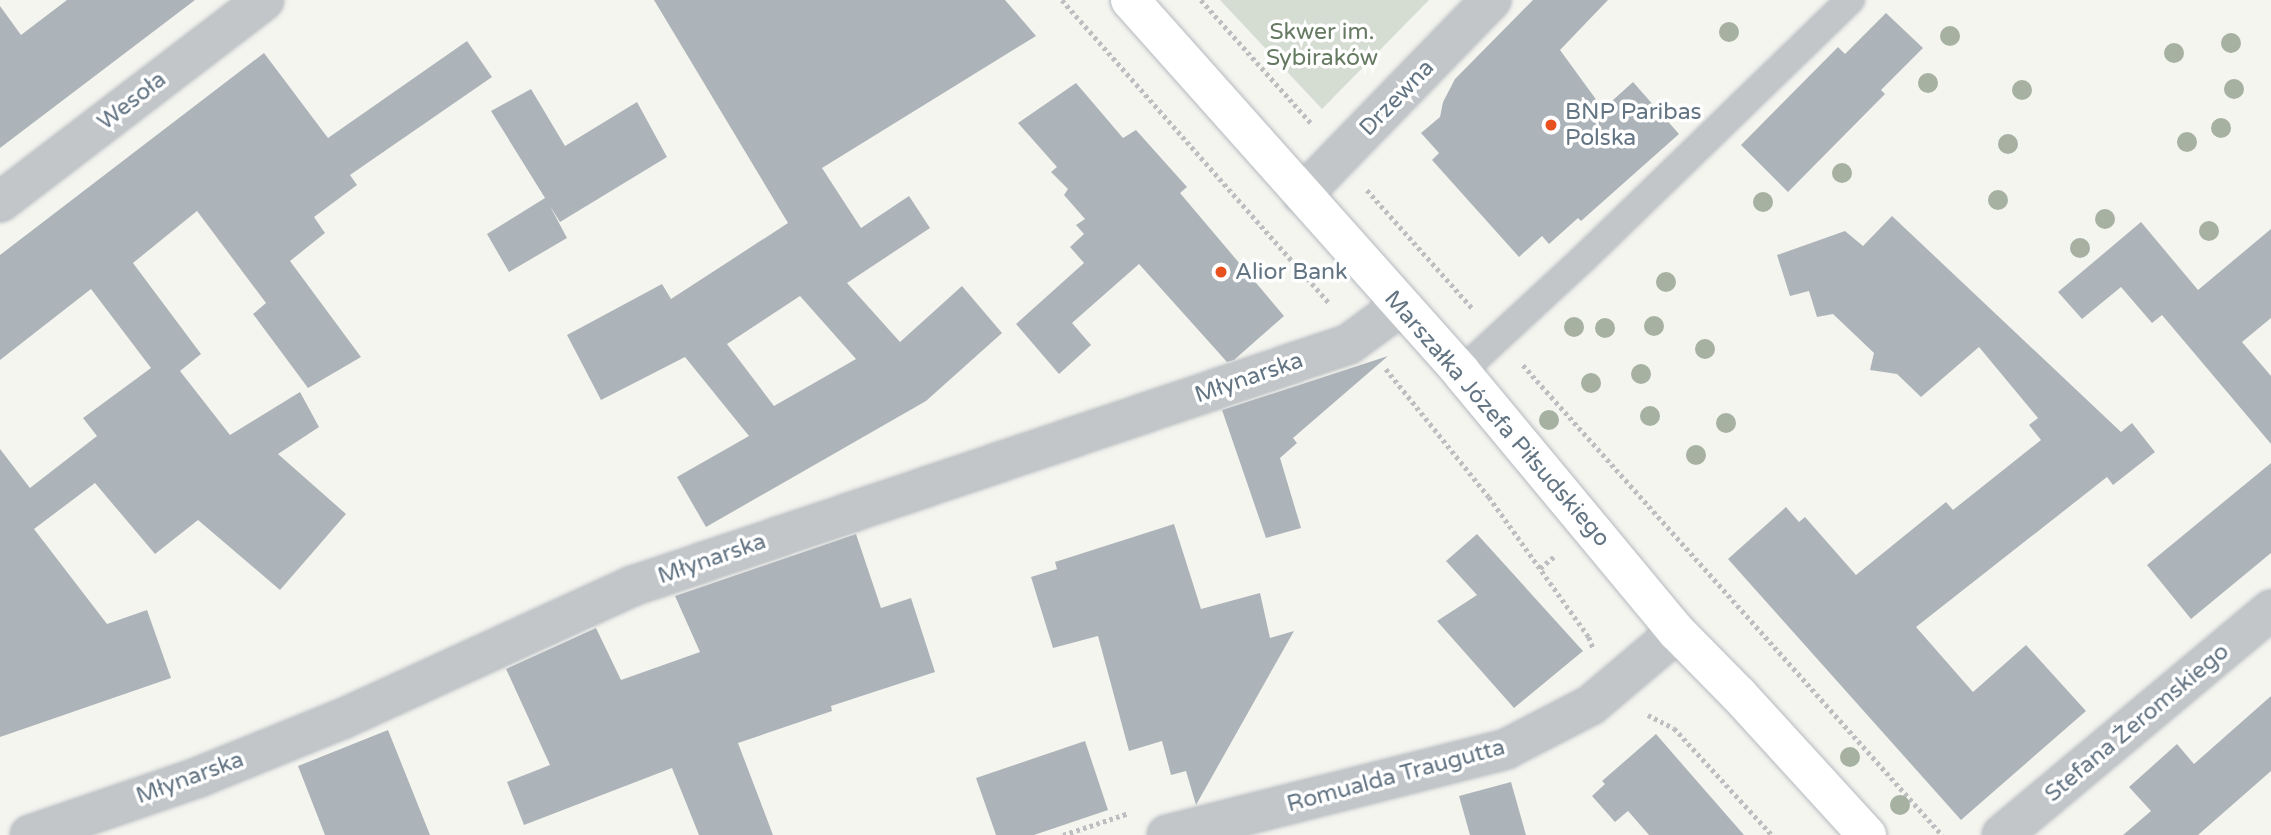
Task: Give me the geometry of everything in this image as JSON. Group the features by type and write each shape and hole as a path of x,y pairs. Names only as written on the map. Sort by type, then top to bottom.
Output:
{"street":[{"name":"Wesoła","path":"0,202 264,0"},
{"name":"Marszałka Józefa Piłsudskiego","path":"1130,0 1461,372 1677,632 1739,695 1867,835"},
{"name":"Drzewna","path":"1302,195 1491,0"},
{"name":"Młynarska","path":"30,835 199,777 342,719 633,586 1349,344 1401,306"},
{"name":"Stefana Żeromskiego","path":"2002,835 2271,610"},
{"name":"Romualda Traugutta","path":"1167,835 1506,749 1591,705 1677,632"}],"lane":[{"path":"1461,372 1850,0"}],"path":[{"path":"1200,0 1305,120"},
{"path":"1364,187 1942,835"},
{"path":"1540,568 1555,556"},
{"path":"1639,722 1648,715 1674,728 1772,835"}],"green space":[{"name":"Skwer im. Sybiraków","path":"1220,0 1429,0 1322,109"}],"building":[{"path":"67,0 195,0 0,148 0,6 21,35"},
{"path":"654,0 1005,0 1036,36 822,168 861,228 909,196 930,228 847,283 900,342 962,286 1002,333 926,401 706,527 677,477 749,436 685,357 601,400 567,335 662,284 671,299 788,223","holes":["800,296 856,359 774,406 727,344"]},
{"name":"BNP Paribas Polska","path":"1533,0 1608,0 1560,50 1603,109 1633,82 1679,134 1581,221 1578,218 1549,244 1542,236 1519,257 1432,160 1439,153 1421,133 1440,117 1443,102 1455,79"},
{"path":"1886,13 1923,48 1881,90 1885,94 1788,192 1741,145 1838,47 1845,54"},
{"path":"467,41 492,77 350,175 357,185 314,217 325,233 290,261 361,357 308,388 253,314 266,303 197,211 133,263 201,354 180,371 230,435 300,392 319,427 278,454 346,514 280,590 198,520 155,554 95,483 34,529 107,624 147,610 171,678 0,737 0,449 30,488 97,436 83,418 151,368 91,289 0,360 0,255 264,53 328,138"},
{"path":"1076,83 1123,138 1136,130 1187,187 1180,193 1284,316 1234,360 1227,362 1139,264 1072,323 1091,345 1059,374 1016,324 1084,263 1070,247 1084,234 1076,225 1085,219 1064,195 1068,189 1051,172 1057,167 1018,123"},
{"path":"531,89 565,146 637,102 667,157 560,222 550,206 567,238 509,272 487,234 545,198 491,111"},
{"path":"1892,216 2121,432 2132,423 2155,452 2113,485 2107,477 1916,627 1973,692 2026,645 2086,711 1961,820 1728,559 1786,507 1799,522 1805,517 1856,575 1946,502 1953,510 2041,440 2029,425 2038,418 1979,347 1921,397 1897,374 1870,370 1874,353 1833,314 1817,317 1809,291 1790,296 1777,255 1845,231 1863,246"},
{"path":"2141,222 2198,290 2271,229 2271,318 2242,342 2271,376 2271,444 2162,315 2152,323 2121,287 2082,319 2058,292"},
{"path":"1388,356 1293,438 1297,443 1280,458 1301,528 1266,538 1222,410"},
{"path":"2271,463 2271,553 2191,619 2147,565"},
{"path":"1174,524 1201,609 1260,593 1270,638 1294,631 1196,805 1186,771 1171,775 1162,741 1129,751 1098,636 1053,648 1031,577 1057,569 1055,562"},
{"path":"856,534 881,608 911,598 935,672 831,706 832,711 738,743 773,835 699,835 672,768 524,825 507,782 550,765 506,669 596,628 621,680 700,652 675,596"},
{"path":"1477,534 1583,651 1514,708 1437,621 1477,595 1446,561"},
{"path":"2271,696 2271,771 2198,835 2123,835 2151,811 2129,787 2177,744 2194,764"},
{"path":"388,730 430,835 325,835 298,766"},
{"path":"1656,734 1744,835 1649,835 1628,811 1615,822 1592,796 1605,784 1602,781"},
{"path":"1085,741 1108,810 1034,835 996,835 976,778"},
{"path":"1511,782 1526,835 1470,835 1459,796"}],"place":[{"name":"BNP Paribas Polska","path":"1551,125"},
{"name":"Alior Bank","path":"1221,272"}]}
